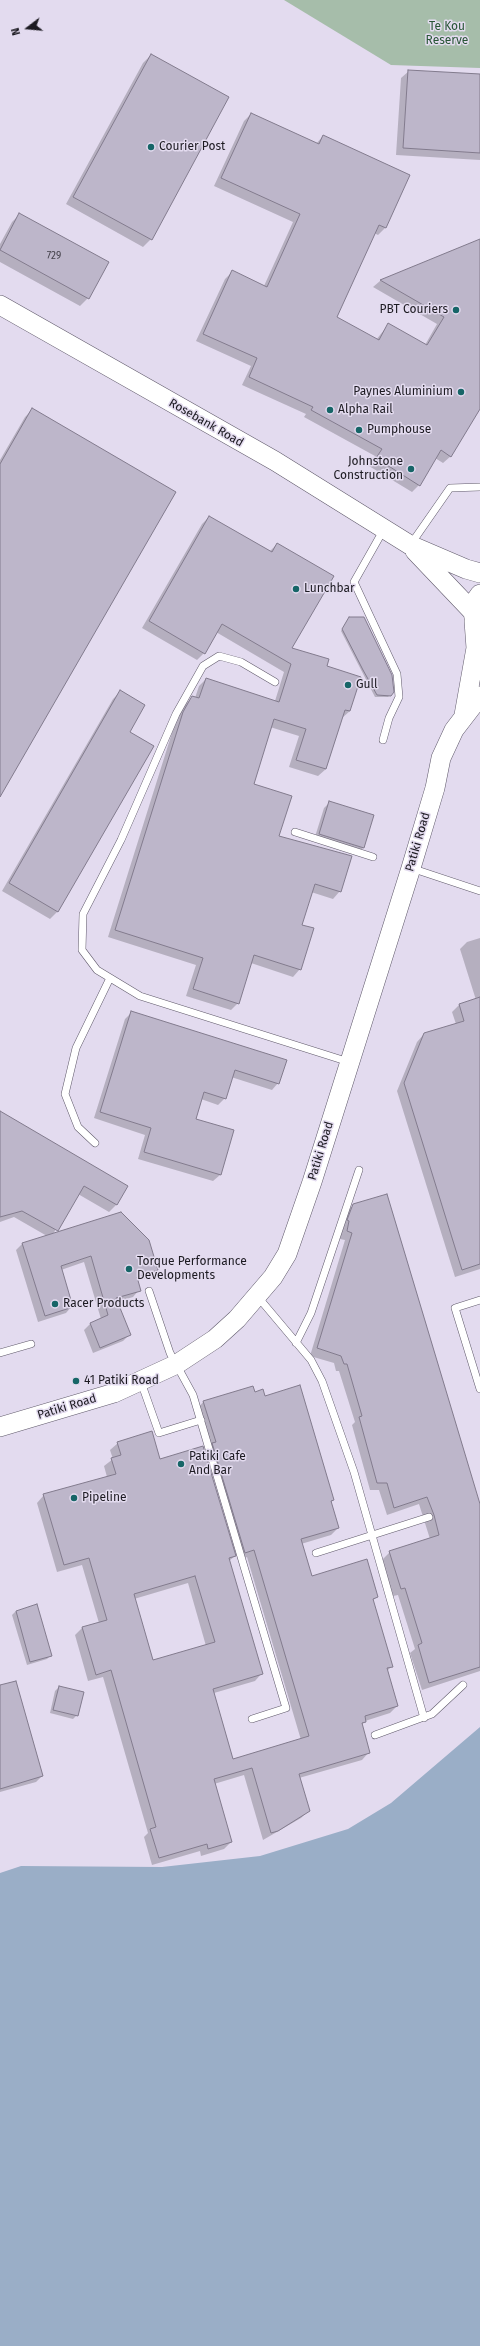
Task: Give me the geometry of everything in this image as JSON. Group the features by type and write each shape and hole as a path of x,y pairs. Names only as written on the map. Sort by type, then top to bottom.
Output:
{"main road":[{"name":"Rosebank Road","path":"0,305 274,461 410,546 466,570 480,573"},
{"name":"Rosebank Road","path":"410,546 476,622"},
{"path":"476,622 475,601 480,594"},
{"name":"Patiki Road","path":"462,721 476,648 476,622"},
{"name":"Patiki Road","path":"0,1427 87,1402 141,1382 177,1364 215,1339 258,1298 287,1254 411,868 435,788 441,758 454,730 480,696"}],"lane":[{"path":"410,546 450,488 480,487"},
{"path":"383,740 389,718 399,697 397,674 354,582 385,529"},
{"path":"275,682 241,662 219,656 203,666 176,714 121,840 83,914 82,950 97,970 140,996 349,1062"},
{"path":"294,832 374,857"},
{"path":"411,868 480,891"},
{"path":"95,1143 78,1127 66,1094 76,1048 110,978"},
{"path":"296,1343 311,1313 360,1170"},
{"path":"149,1291 170,1353 193,1395 286,1708 252,1719"},
{"path":"258,1298 311,1360 322,1381 354,1472 424,1718"},
{"path":"480,1300 455,1308 480,1389"},
{"path":"0,1353 31,1344"},
{"path":"141,1382 159,1433 201,1420"},
{"path":"316,1553 429,1517"},
{"path":"375,1736 432,1714 463,1685"}],"green space":[{"name":"Te Kou Reserve","path":"284,0 480,0 480,68 391,65"}],"water":[{"path":"480,1727 480,2346 0,2346 0,1873 21,1866 162,1867 260,1856 348,1829 391,1803"}],"building":[{"name":"Courier Post","path":"151,54 229,97 152,240 73,197"},
{"path":"408,70 480,74 480,153 403,148"},
{"path":"251,113 319,144 323,135 410,175 386,228 379,225 337,317 379,340 388,323 427,345 444,317 380,280 480,239 480,409 451,457 441,450 420,486 376,458 382,449 311,410 313,407 249,377 257,358 203,334 232,270 267,287 300,214 221,178"},
{"path":"19,213 109,262 89,299 0,250"},
{"path":"32,408 176,492 0,797 0,464"},
{"path":"209,516 272,552 277,543 334,576 292,648 329,659 327,666 361,677 350,711 345,710 326,769 296,760 306,729 274,719 254,784 292,796 279,836 352,856 341,892 315,884 302,925 314,928 301,970 254,955 239,1004 193,989 203,958 115,930 183,712 192,696 199,698 206,678 279,702 291,664 222,624 205,654 149,621"},
{"path":"349,617 364,617 392,675 394,692 391,696 377,695 363,670 342,629"},
{"path":"120,690 145,705 130,732 154,746 58,912 9,883"},
{"path":"329,801 374,815 364,848 319,834"},
{"path":"480,997 480,1264 462,1270 404,1083 424,1033 464,1021 459,1004"},
{"path":"131,1011 287,1060 279,1084 235,1070 226,1099 204,1092 196,1119 234,1130 221,1175 144,1152 151,1128 100,1112"},
{"path":"0,1111 128,1186 117,1205 84,1186 58,1231 22,1211 0,1217"},
{"path":"387,1194 480,1504 480,1667 429,1683 418,1645 422,1643 405,1588 401,1589 389,1551 439,1535 434,1515 427,1497 394,1508 387,1483 377,1483 359,1417 362,1416 347,1364 344,1364 341,1356 317,1348 352,1233 347,1231 349,1221 347,1220 353,1204"},
{"path":"121,1212 149,1240 158,1270 137,1277 141,1291 116,1298 131,1335 100,1348 90,1323 108,1315 91,1256 61,1266 73,1307 45,1316 22,1243"},
{"path":"300,1385 334,1500 331,1501 339,1528 301,1539 312,1576 367,1559 378,1597 373,1599 393,1667 387,1668 398,1706 365,1716 366,1722 362,1723 370,1753 299,1774 310,1811 278,1831 271,1833 252,1768 214,1779 232,1842 208,1849 207,1844 159,1858 150,1829 156,1827 111,1670 96,1675 82,1627 107,1620 89,1558 64,1565 43,1494 116,1474 111,1458 121,1455 117,1442 152,1431 160,1459 203,1446 236,1556 229,1558 263,1674 213,1689 233,1759 309,1736 254,1550 245,1553 212,1443 216,1442 203,1401 253,1386 255,1392 263,1389 265,1396","holes":["195,1576 215,1642 153,1660 134,1594"]},
{"path":"37,1604 52,1656 30,1662 16,1611"},
{"path":"16,1681 43,1776 0,1789 0,1685"},
{"path":"59,1686 84,1692 78,1716 53,1710"}],"place":[{"name":"Courier Post","path":"151,147"},
{"name":"PBT Couriers","path":"456,310"},
{"name":"Paynes Aluminium","path":"461,392"},
{"name":"Alpha Rail","path":"330,410"},
{"name":"Pumphouse","path":"359,430"},
{"name":"Johnstone Construction","path":"411,469"},
{"name":"Lunchbar","path":"296,589"},
{"name":"Gull","path":"348,685"},
{"name":"Torque Performance Developments","path":"129,1269"},
{"name":"Racer Products","path":"55,1304"},
{"name":"41 Patiki Road","path":"76,1381"},
{"name":"Patiki Cafe And Bar","path":"181,1464"},
{"name":"Pipeline","path":"74,1498"}]}
